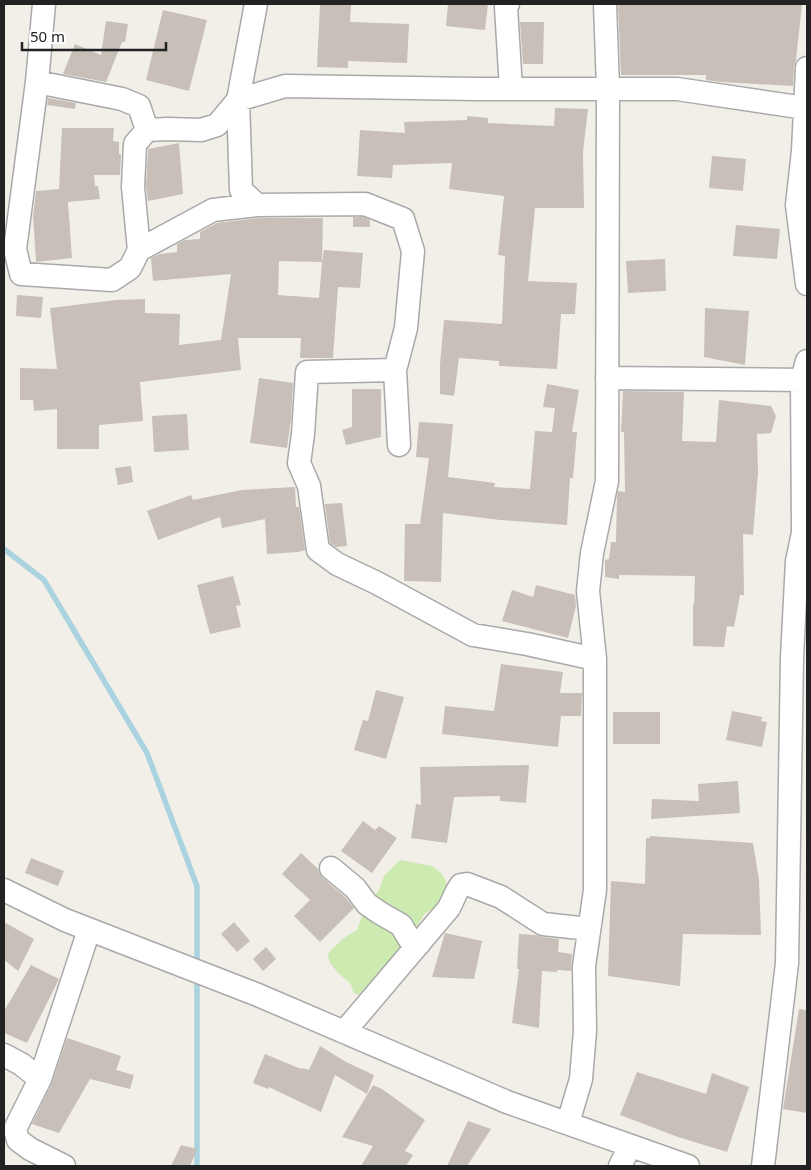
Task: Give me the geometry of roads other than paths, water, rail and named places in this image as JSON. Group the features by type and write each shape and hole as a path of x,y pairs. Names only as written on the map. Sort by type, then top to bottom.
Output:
{"street":[{"path":"44,4 37,82 11,227 21,274 112,280 130,268 139,250 133,186 135,144 147,130 201,130 217,125 238,100 285,86 511,89 677,88 805,108"},
{"path":"256,4 238,100 240,190 257,205"},
{"path":"508,4 506,7 511,89"},
{"path":"568,1123 581,1079 585,1031 584,966 595,890 595,659 588,591 592,553 607,481 608,88 604,4"},
{"path":"807,68 805,151 797,205 807,284"},
{"path":"37,82 122,99 139,106 147,130"},
{"path":"139,250 213,210 257,205 364,204 403,220 413,251 406,328 395,370 399,445"},
{"path":"395,370 306,372 303,434 299,463 309,486 318,550 337,564 377,583 473,635 527,644 595,659"},
{"path":"607,378 805,371 805,534 797,561 792,657 787,963 763,1166"},
{"path":"331,868 355,888 367,904 401,925 410,940 419,944"},
{"path":"344,1032 449,908 461,885 467,884 501,898 543,924 589,929"},
{"path":"4,890 65,920 258,995 507,1102 688,1166"},
{"path":"64,1166 30,1149 18,1140 15,1129 40,1079 89,930"},
{"path":"4,1055 21,1064 40,1079"},
{"path":"620,1166 630,1146"}],"waterway":[{"path":"4,549 44,580 147,753 197,886 197,967"},
{"path":"197,976 197,1166"}]}
